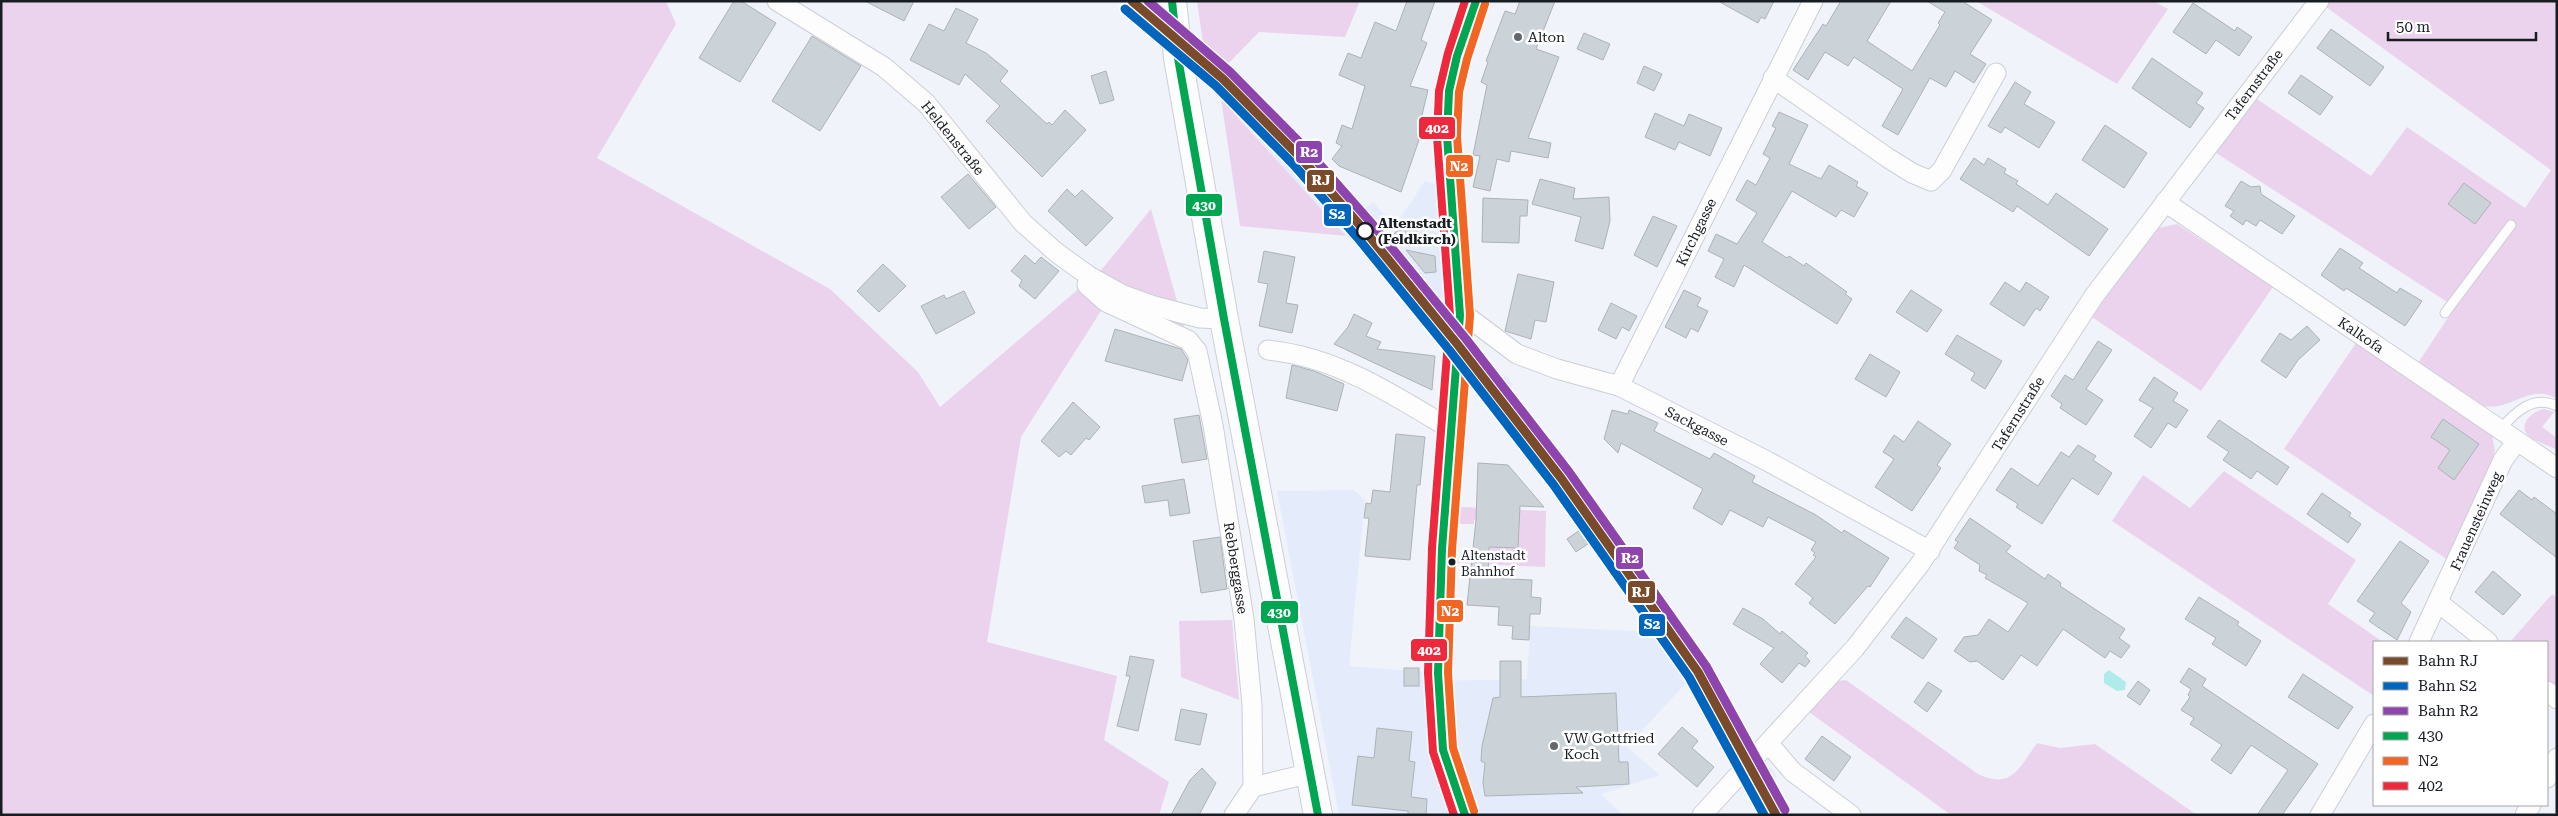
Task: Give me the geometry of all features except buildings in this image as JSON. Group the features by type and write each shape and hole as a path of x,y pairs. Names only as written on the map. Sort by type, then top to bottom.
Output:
{"main road":[{"path":"1172,1 1178,58 1224,318 1318,815"}],"street":[{"name":"Heldenstraße","path":"777,1 884,67 926,103 1023,223 1057,253 1089,276 1123,295 1154,306 1200,318 1224,318"},
{"path":"1465,815 1451,779 1443,750 1438,673 1442,549 1460,315 1447,136 1449,100 1457,56 1476,1"},
{"name":"Kirchgasse","path":"1619,386 1812,1"},
{"name":"Tafernstraße","path":"1702,815 1739,772 1769,744 1855,648 1930,551 2094,296 2319,1"},
{"path":"1773,78 1888,158 1912,173 1931,181 1942,170 1996,73"},
{"name":"Kalkofa","path":"2165,202 2557,468"},
{"name":"Heldenstraße","path":"1089,276 1087,285 1106,302 1188,340 1197,351"},
{"name":"Sackgasse","path":"1460,315 1469,318 1517,354 1557,369 1619,386 1769,462 1930,551"},
{"path":"1268,350 1294,352 1334,365 1385,389 1452,430"},
{"name":"Rebberggasse","path":"1197,351 1213,425 1244,619 1252,705 1253,787"},
{"name":"Frauensteinweg","path":"2420,641 2503,460 2517,441"},
{"path":"2439,603 2487,641"},
{"path":"2320,815 2373,726"},
{"path":"1769,744 1793,772 1851,815"},
{"path":"2548,776 2557,758"},
{"path":"1234,815 1253,787 1311,773"}],"lane":[{"path":"2444,312 2511,225"},
{"path":"2500,430 2513,413 2533,402 2557,406"}],"shaded area":[{"path":"1,1 666,1 676,24 597,158 830,289 918,372 940,407 1103,268 1151,209 1188,340 1106,303 1021,437 987,642 1117,676 1104,740 1169,782 1159,815 1,815"},
{"path":"1197,1 1360,1 1345,37 1259,32 1227,65 1203,43"},
{"path":"1976,1 2153,1 2168,9 2117,84"},
{"path":"2331,1 2557,1 2557,399 2538,394 2529,395 2493,407 2483,406 2418,363 2455,307 2213,151 2254,97 2371,176 2407,127 2525,208 2551,170 2326,7"},
{"path":"1203,43 1261,98 1364,209 1373,202 1395,226 1425,181 1450,189 1459,329 1502,378 1506,375 1513,385 1510,388 1530,418 1621,537 1657,590 1665,595 1681,625 1717,676 1721,689 1766,770 1771,767 1777,777 1772,780 1790,815 1762,815 1749,784 1687,682 1627,747 1660,775 1601,794 1623,815 1339,815 1277,491 1354,490 1365,500 1349,666 1438,673 1439,681 1527,679 1530,626 1654,632 1565,501 1467,374 1415,311 1190,65"},
{"path":"1221,99 1346,236 1240,226"},
{"path":"2177,224 2273,287 2201,391 2092,317 2151,234 2158,228"},
{"path":"2356,343 2492,435 2495,451 2491,465 2448,560 2284,449"},
{"path":"2544,409 2554,412 2542,427 2557,438 2557,450 2534,439 2525,432 2524,426 2527,420 2534,413"},
{"path":"2224,471 2356,560 2328,604 2382,641 2373,641 2373,695 2112,521 2143,475 2190,508"},
{"path":"1461,507 1546,511 1545,567 1457,563 1458,558 1489,560 1489,547 1519,522 1474,520 1474,524 1459,524"},
{"path":"2552,594 2557,598 2557,692 2548,684 2548,641 2511,641"},
{"path":"1232,620 1239,700 1181,677 1179,621"},
{"path":"1846,680 1978,774 1990,778 2007,778 2014,774 2037,743 2060,748 2095,744 2197,815 1951,815 1809,712 1838,681"}],"water":[{"path":"2109,670 2126,682 2125,690 2117,691 2104,683 2104,674"}],"rail line":[{"name":"RJ","path":"1132,1 1223,79 1300,157 1365,231 1458,345 1561,478 1698,672 1776,815"},
{"name":"R2","path":"1148,1 1230,72 1307,150 1373,225 1466,339 1569,472 1706,666 1785,810"},
{"name":"S2","path":"1125,9 1216,86 1293,164 1357,237 1450,351 1553,484 1689,677 1764,815"}],"transit line":[{"name":"430","path":"1172,1 1178,58 1224,319 1318,815"},
{"name":"402","path":"1454,815 1433,752 1428,673 1432,548 1450,315 1437,137 1439,91 1448,53 1465,1"},
{"name":"430","path":"1465,815 1443,750 1438,673 1442,549 1460,315 1447,136 1449,91 1457,56 1476,1"},
{"name":"N2","path":"1474,811 1453,748 1448,673 1452,550 1470,315 1457,136 1459,92 1467,59 1485,4"}],"place":[{"name":"Alton","path":"1518,37"},
{"name":"Altenstadt (Feldkirch)","path":"1365,231"},
{"name":"Altenstadt Bahnhof","path":"1452,562"},
{"name":"VW Gottfried Koch","path":"1554,746"}]}
